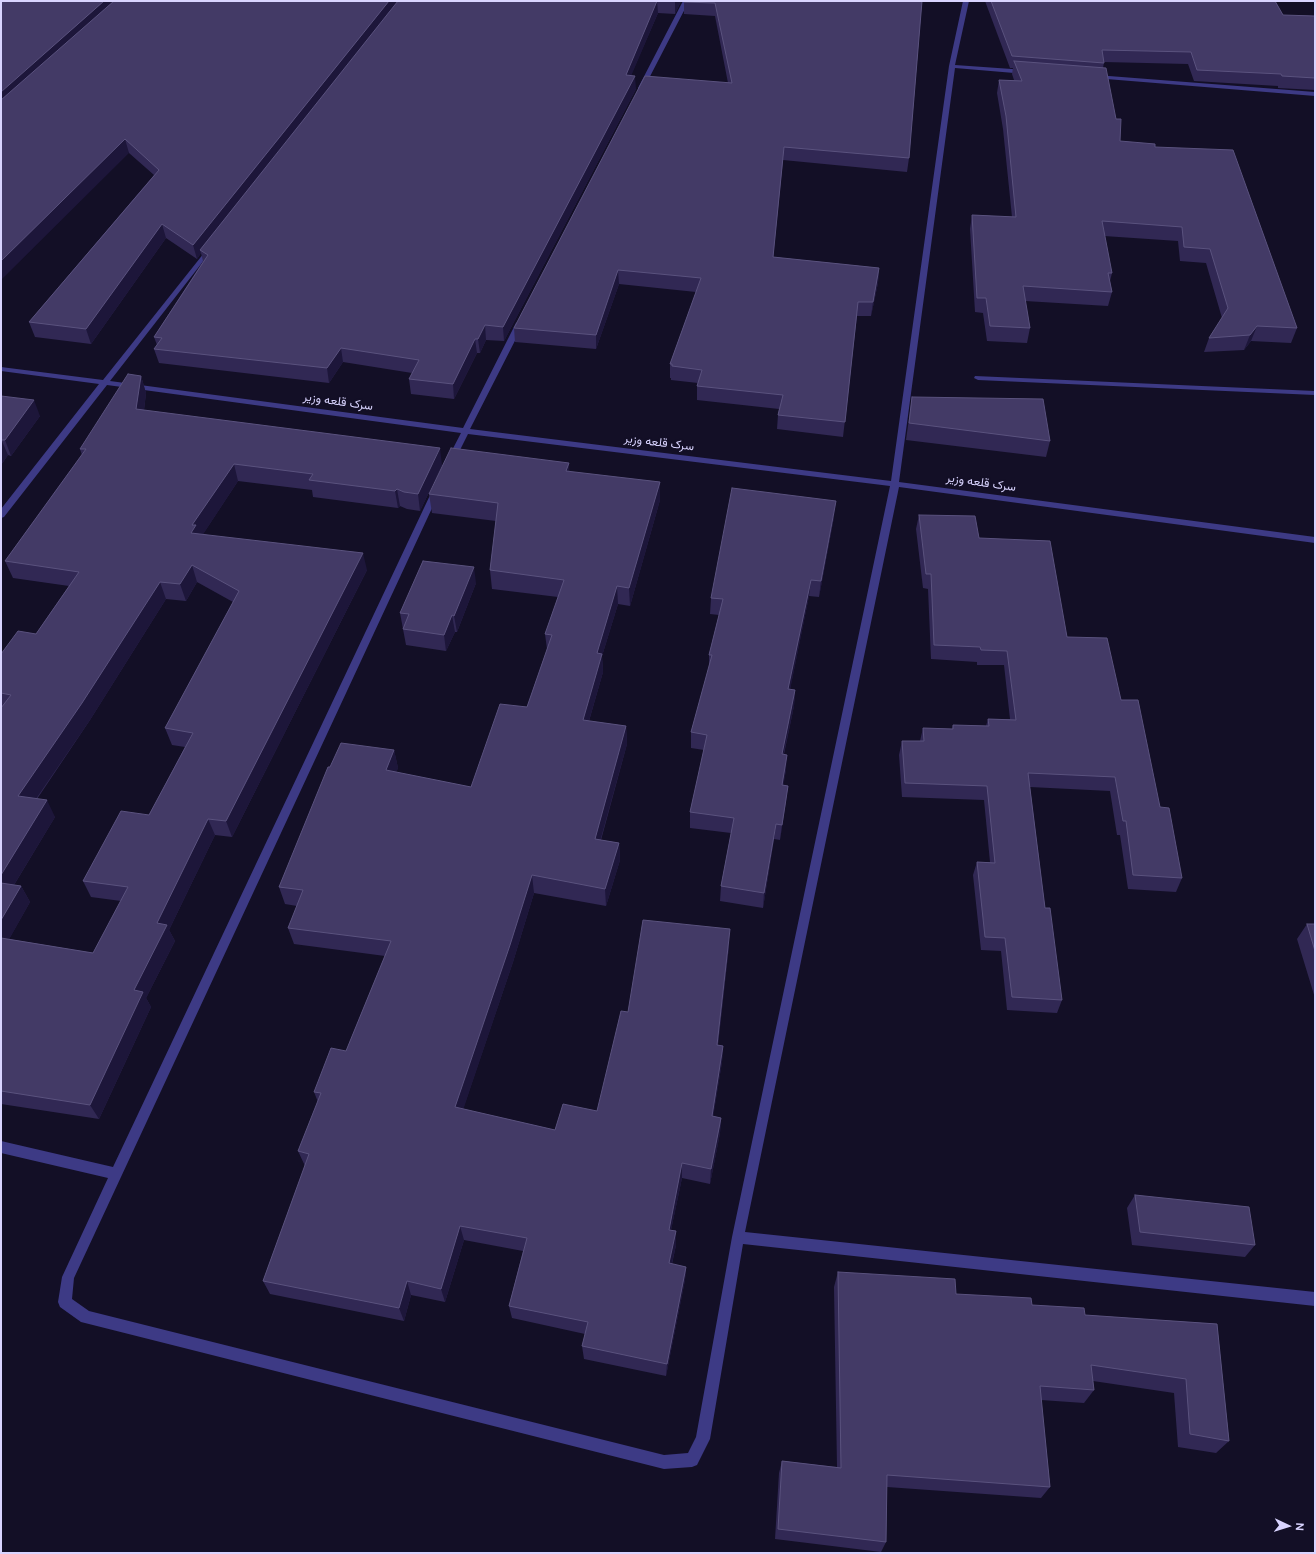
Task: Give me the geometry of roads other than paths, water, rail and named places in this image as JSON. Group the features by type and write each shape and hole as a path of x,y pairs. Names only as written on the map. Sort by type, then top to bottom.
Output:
{"street":[{"path":"635,100 686,1"},
{"path":"441,482 68,1276 65,1302 86,1317 664,1462 692,1460 703,1438 738,1237 895,484 952,66 966,1"},
{"path":"952,66 1031,72"},
{"path":"1086,76 1315,94"},
{"path":"1,515 213,245"},
{"path":"448,468 464,431 526,312"},
{"name":"سرک قلعه وزیر","path":"1,369 464,431 895,484 1315,540"},
{"path":"978,378 1315,393"},
{"path":"1,1147 117,1174"},
{"path":"738,1237 1315,1299"}]}
